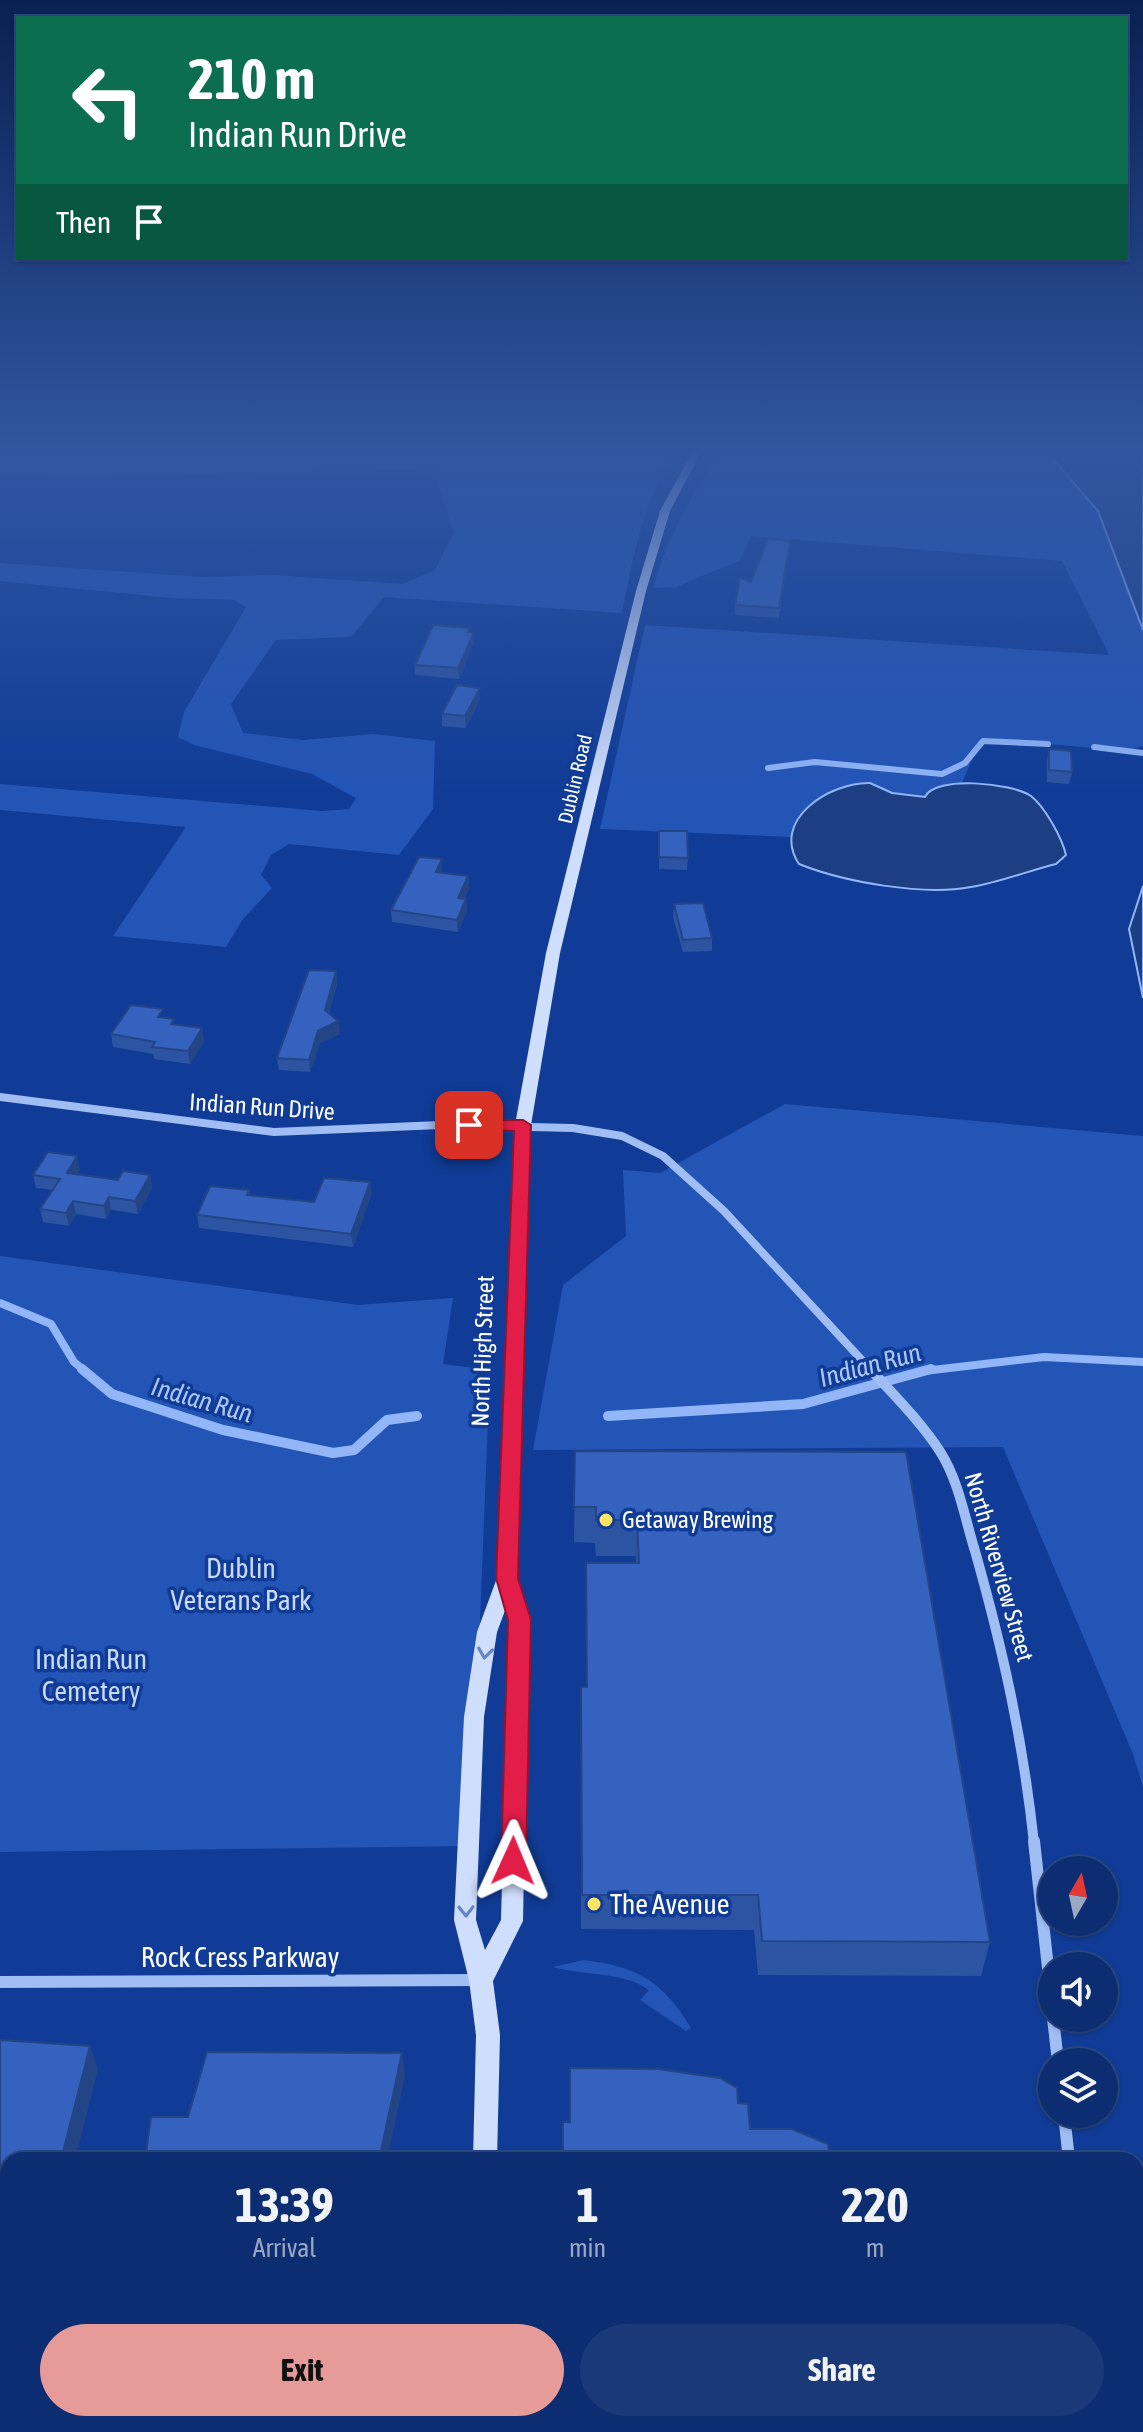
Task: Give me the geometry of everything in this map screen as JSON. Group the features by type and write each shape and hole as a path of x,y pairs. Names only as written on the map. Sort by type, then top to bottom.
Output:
{"main road":[{"name":"Dublin Road","path":"523,1125 553,953 649,565"},
{"name":"North High Street","path":"481,1980 512,1921 519,1620 507,1578 523,1125"},
{"name":"North High Street","path":"485,2152 488,2035 481,1980 465,1920 474,1717 487,1632 507,1578"}],"street":[{"name":"Indian Run Drive","path":"0,1097 274,1132 523,1125"},
{"name":"North Riverview Street","path":"523,1125 573,1128 622,1136 663,1156 724,1211 911,1413 942,1455 957,1490 1000,1638 1024,1748 1046,1952"},
{"name":"Rock Cress Parkway","path":"0,1982 481,1980"},
{"path":"1066,2128 1068,2152"}],"green space":[{"path":"0,565 203,577 273,575 402,584 435,570 437,565 632,565 622,613 384,597 351,637 276,640 231,704 243,733 303,740 373,734 435,741 433,809 399,855 289,844 271,855 261,875 272,888 243,919 226,947 113,936 186,827 0,810 0,784 322,811 349,809 356,798 312,774 194,745 178,737 184,712 246,607 234,600 172,598 0,581"},
{"path":"661,565 727,565 676,587 653,588"},
{"path":"1064,565 1119,565 1143,630 1143,746 1127,751 981,738 962,783 934,789 925,797 892,793 870,783 851,784 803,811 791,837 600,829 645,625 1109,655"},
{"path":"785,1104 1143,1136 1143,1787 1133,1754 1003,1447 533,1450 563,1285 626,1236 623,1170 660,1173"},
{"name":"Dublin Veterans Park","path":"0,1256 358,1305 453,1298 443,1364 490,1370 471,1846 0,1852"},
{"path":"584,1960 620,1967 647,1979 670,1999 691,2028 686,2031 640,2000 649,1990 639,1984 553,1967"}],"shaded area":[{"path":"1119,565 1143,565 1143,630"},
{"path":"870,783 892,793 925,797 932,790 958,784 975,783 1021,791 1031,796 1047,815 1066,855 1056,864 993,882 930,890 884,886 799,864 792,848 792,833 798,819 822,797 838,789"},
{"path":"1143,886 1143,998 1129,929"}],"building":[{"path":"758,565 786,565 779,608 735,605 740,578 751,582"},
{"path":"433,625 470,628 468,632 474,633 458,668 415,665"},
{"path":"457,685 480,688 465,716 442,714"},
{"path":"1049,749 1071,751 1072,772 1049,770"},
{"path":"659,831 687,831 688,858 659,857"},
{"path":"419,857 442,859 436,872 468,876 458,898 466,899 457,920 391,910"},
{"path":"703,903 712,938 683,940 674,904"},
{"path":"309,970 336,971 325,1010 338,1021 318,1031 309,1060 277,1058"},
{"path":"131,1005 163,1009 158,1017 174,1019 171,1024 202,1028 188,1051 152,1047 155,1042 111,1034"},
{"path":"48,1152 77,1156 67,1173 118,1180 123,1171 150,1175 135,1201 109,1197 104,1206 73,1201 66,1213 40,1209 60,1179 33,1175"},
{"path":"324,1178 370,1182 351,1234 197,1215 210,1186 249,1190 247,1195 314,1202"},
{"path":"575,1451 906,1452 990,1942 762,1941 758,1895 582,1895 581,1687 587,1687 586,1563 639,1563 637,1520 596,1520 596,1507 574,1507"},
{"path":"0,2040 90,2046 63,2152 0,2152"},
{"path":"207,2052 402,2053 381,2152 146,2152 151,2117 188,2117"},
{"path":"570,2068 658,2069 720,2078 737,2088 738,2103 748,2104 750,2129 792,2129 828,2144 829,2152 563,2152 563,2122 570,2122"}],"waterway":[{"path":"768,768 815,762 942,774 965,763 983,741 1048,744"},
{"path":"1094,747 1143,753"},
{"name":"Indian Run","path":"0,1303 51,1324 74,1362 85,1371"},
{"name":"Indian Run","path":"924,1371 1044,1357 1143,1362"},
{"name":"Indian Run","path":"82,1369 112,1394 223,1430 333,1453 354,1450 387,1420 417,1416"},
{"name":"Indian Run","path":"608,1416 803,1404 931,1369"}],"place":[{"name":"Getaway Brewing","path":"606,1520"},
{"name":"The Avenue","path":"594,1904"}],"route":[{"path":"469,1125 523,1125 518,1182 507,1578 519,1620 513,1861"}],"park label":[{"name":"Indian Run Cemetery","path":"91,1675"}]}
